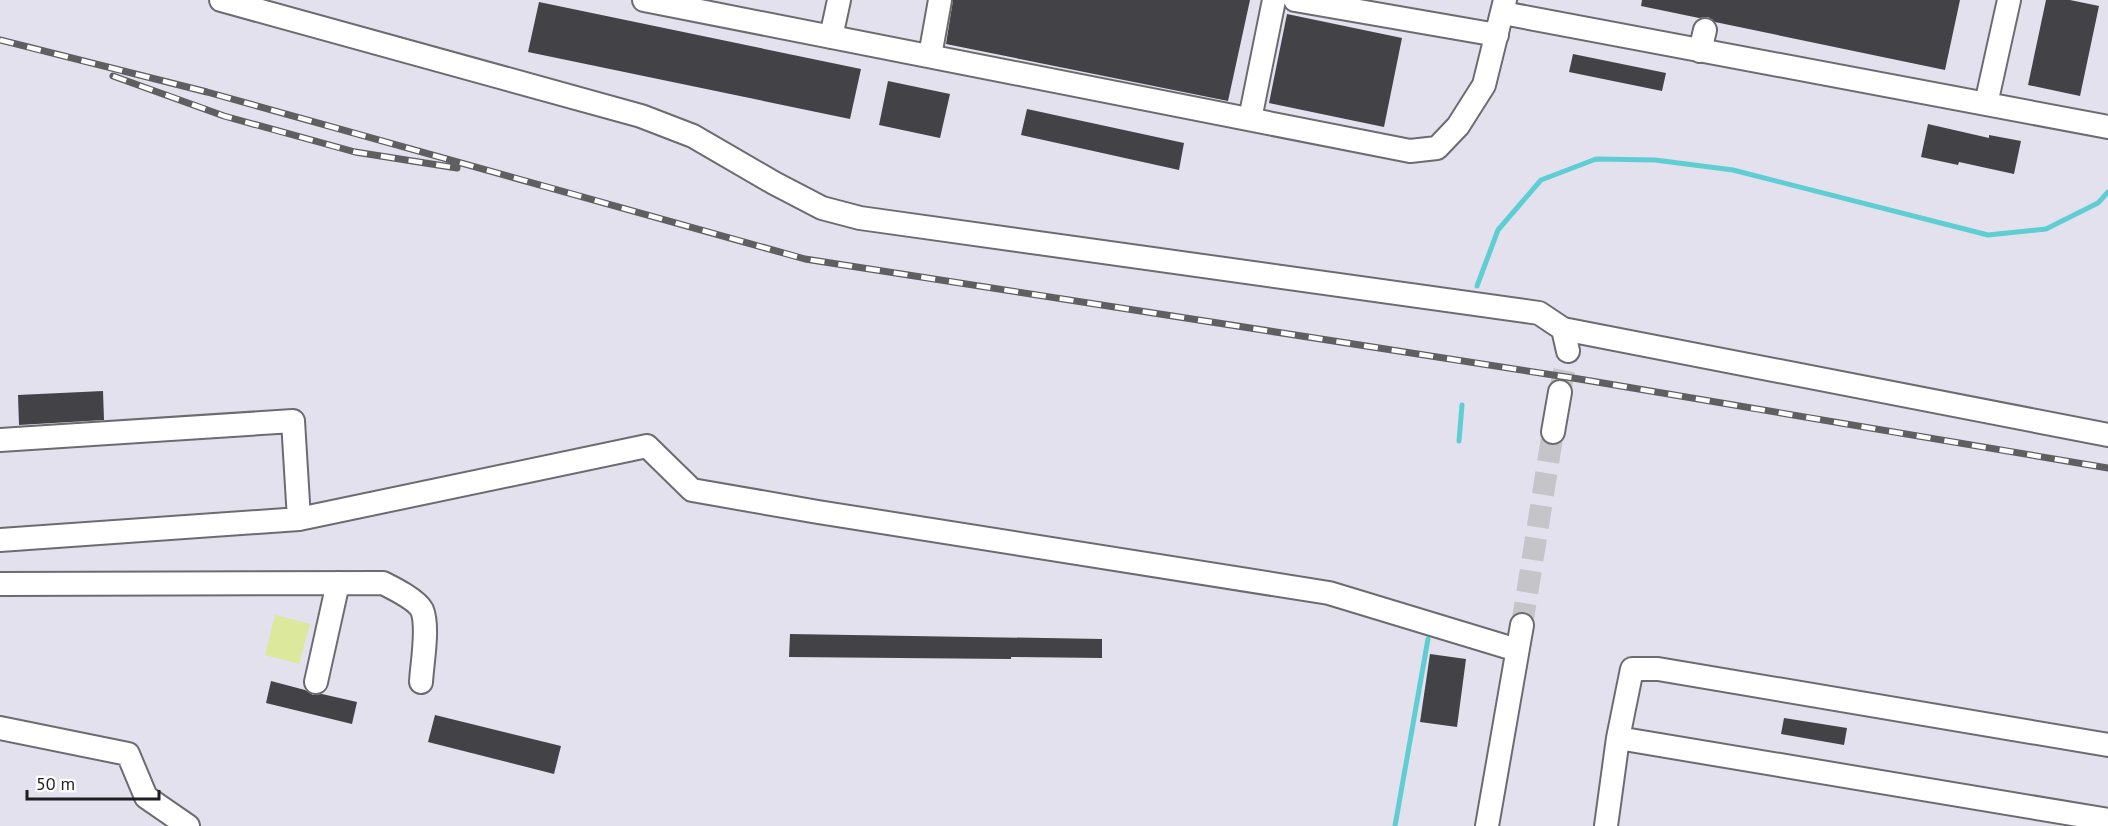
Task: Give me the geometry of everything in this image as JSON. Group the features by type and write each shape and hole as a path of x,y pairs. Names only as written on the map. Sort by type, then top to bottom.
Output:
{"street":[{"path":"221,0 641,116 693,136 822,208 860,219 1539,313 1565,340 2108,435"},
{"path":"644,0 1410,151 1437,148 1458,126 1484,85 1502,16"},
{"path":"831,37 839,0"},
{"path":"930,56 940,0"},
{"path":"1250,119 1274,0"},
{"path":"1295,0 1502,16 1703,40 1986,104 2106,126"},
{"path":"1986,104 2009,0"},
{"path":"1553,432 1560,392"},
{"path":"0,440 293,421 299,519"},
{"path":"0,540 299,519 647,446 692,490 818,512 1329,592 1517,650"},
{"path":"316,682 338,583"},
{"path":"0,584 383,583 408,597 422,609 425,627 421,682"},
{"path":"1487,826 1522,625"},
{"path":"1606,826 1618,738 1632,669 1658,669 2108,746"},
{"path":"0,728 128,754 146,797 188,826"},
{"path":"1618,738 2108,820"}],"shaded area":[{"path":"0,0 2108,0 2108,826 0,826"}],"green space":[{"path":"275,615 310,624 299,664 265,655"}],"building":[{"path":"953,0 1250,0 1228,101 946,44"},
{"path":"1642,0 1960,0 1945,70 1715,22 1708,17 1699,18 1641,6"},
{"path":"2046,0 2070,0 2099,6 2080,96 2028,85"},
{"path":"539,2 861,69 850,119 528,52"},
{"path":"1287,14 1402,38 1384,127 1269,103"},
{"path":"1573,54 1666,73 1662,91 1569,72"},
{"path":"888,81 950,94 940,138 879,125"},
{"path":"1027,109 1184,143 1179,170 1021,135"},
{"path":"1928,124 1989,138 1989,135 2021,141 2014,174 1959,162 1958,165 1921,157"},
{"path":"103,391 104,420 19,425 18,395"},
{"path":"790,634 1102,639 1102,658 789,657"},
{"path":"1430,654 1466,659 1457,727 1420,722"},
{"path":"271,681 305,690 313,695 322,694 357,702 352,724 266,703"},
{"path":"435,715 561,746 554,774 428,742"},
{"path":"1784,718 1847,728 1844,745 1781,734"}],"waterway":[{"path":"1477,286 1498,230 1541,180 1596,159 1655,160 1733,170 1988,235 2046,229 2098,203 2108,192"},
{"path":"1459,441 1462,405"},
{"path":"1395,826 1428,639"}],"tunnel":[{"path":"1560,392 1568,351"},
{"path":"1522,625 1553,432"}],"railway":[{"path":"0,40 207,92 805,259 1579,379 2108,468"},
{"path":"113,76 224,116 355,152 457,168"}]}
